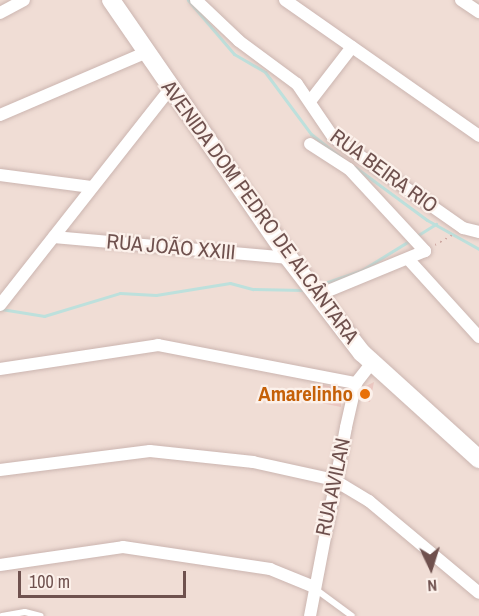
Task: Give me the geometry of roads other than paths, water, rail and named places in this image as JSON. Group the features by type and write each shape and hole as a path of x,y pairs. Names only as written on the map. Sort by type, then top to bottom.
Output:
{"street":[{"path":"0,13 24,0"},
{"name":"AVENIDA DOM PEDRO DE ALCÂNTARA","path":"111,0 314,293 371,364 479,459"},
{"name":"RUA BEIRA RIO","path":"196,0 311,100 333,137 463,228 479,232"},
{"path":"285,0 479,136"},
{"path":"461,0 479,12"},
{"path":"311,100 352,47"},
{"path":"0,115 147,52"},
{"path":"1,303 170,88"},
{"path":"310,144 349,169 425,248 409,260 314,293"},
{"path":"0,175 91,188"},
{"name":"RUA JOÃO XXIII","path":"54,237 289,258"},
{"path":"409,260 479,337"},
{"path":"0,369 158,345 356,383"},
{"name":"RUA AVILAN","path":"310,616 334,480 356,383 371,364"},
{"path":"0,470 150,451 253,462 334,480 369,501 479,592"},
{"path":"0,565 123,547 270,569 314,587"}],"lane":[{"path":"314,587 352,616"},
{"path":"2,616 25,612 41,616"}],"waterway":[{"path":"188,0 234,54 265,72 311,134 342,158"},
{"path":"355,167 427,220 479,249"},
{"path":"415,237 436,224"},
{"path":"319,285 362,270 409,241"},
{"path":"1,309 44,316 120,293 156,295 230,283 253,289 304,290"}],"place":[{"name":"Amarelinho","path":"365,394"}]}
